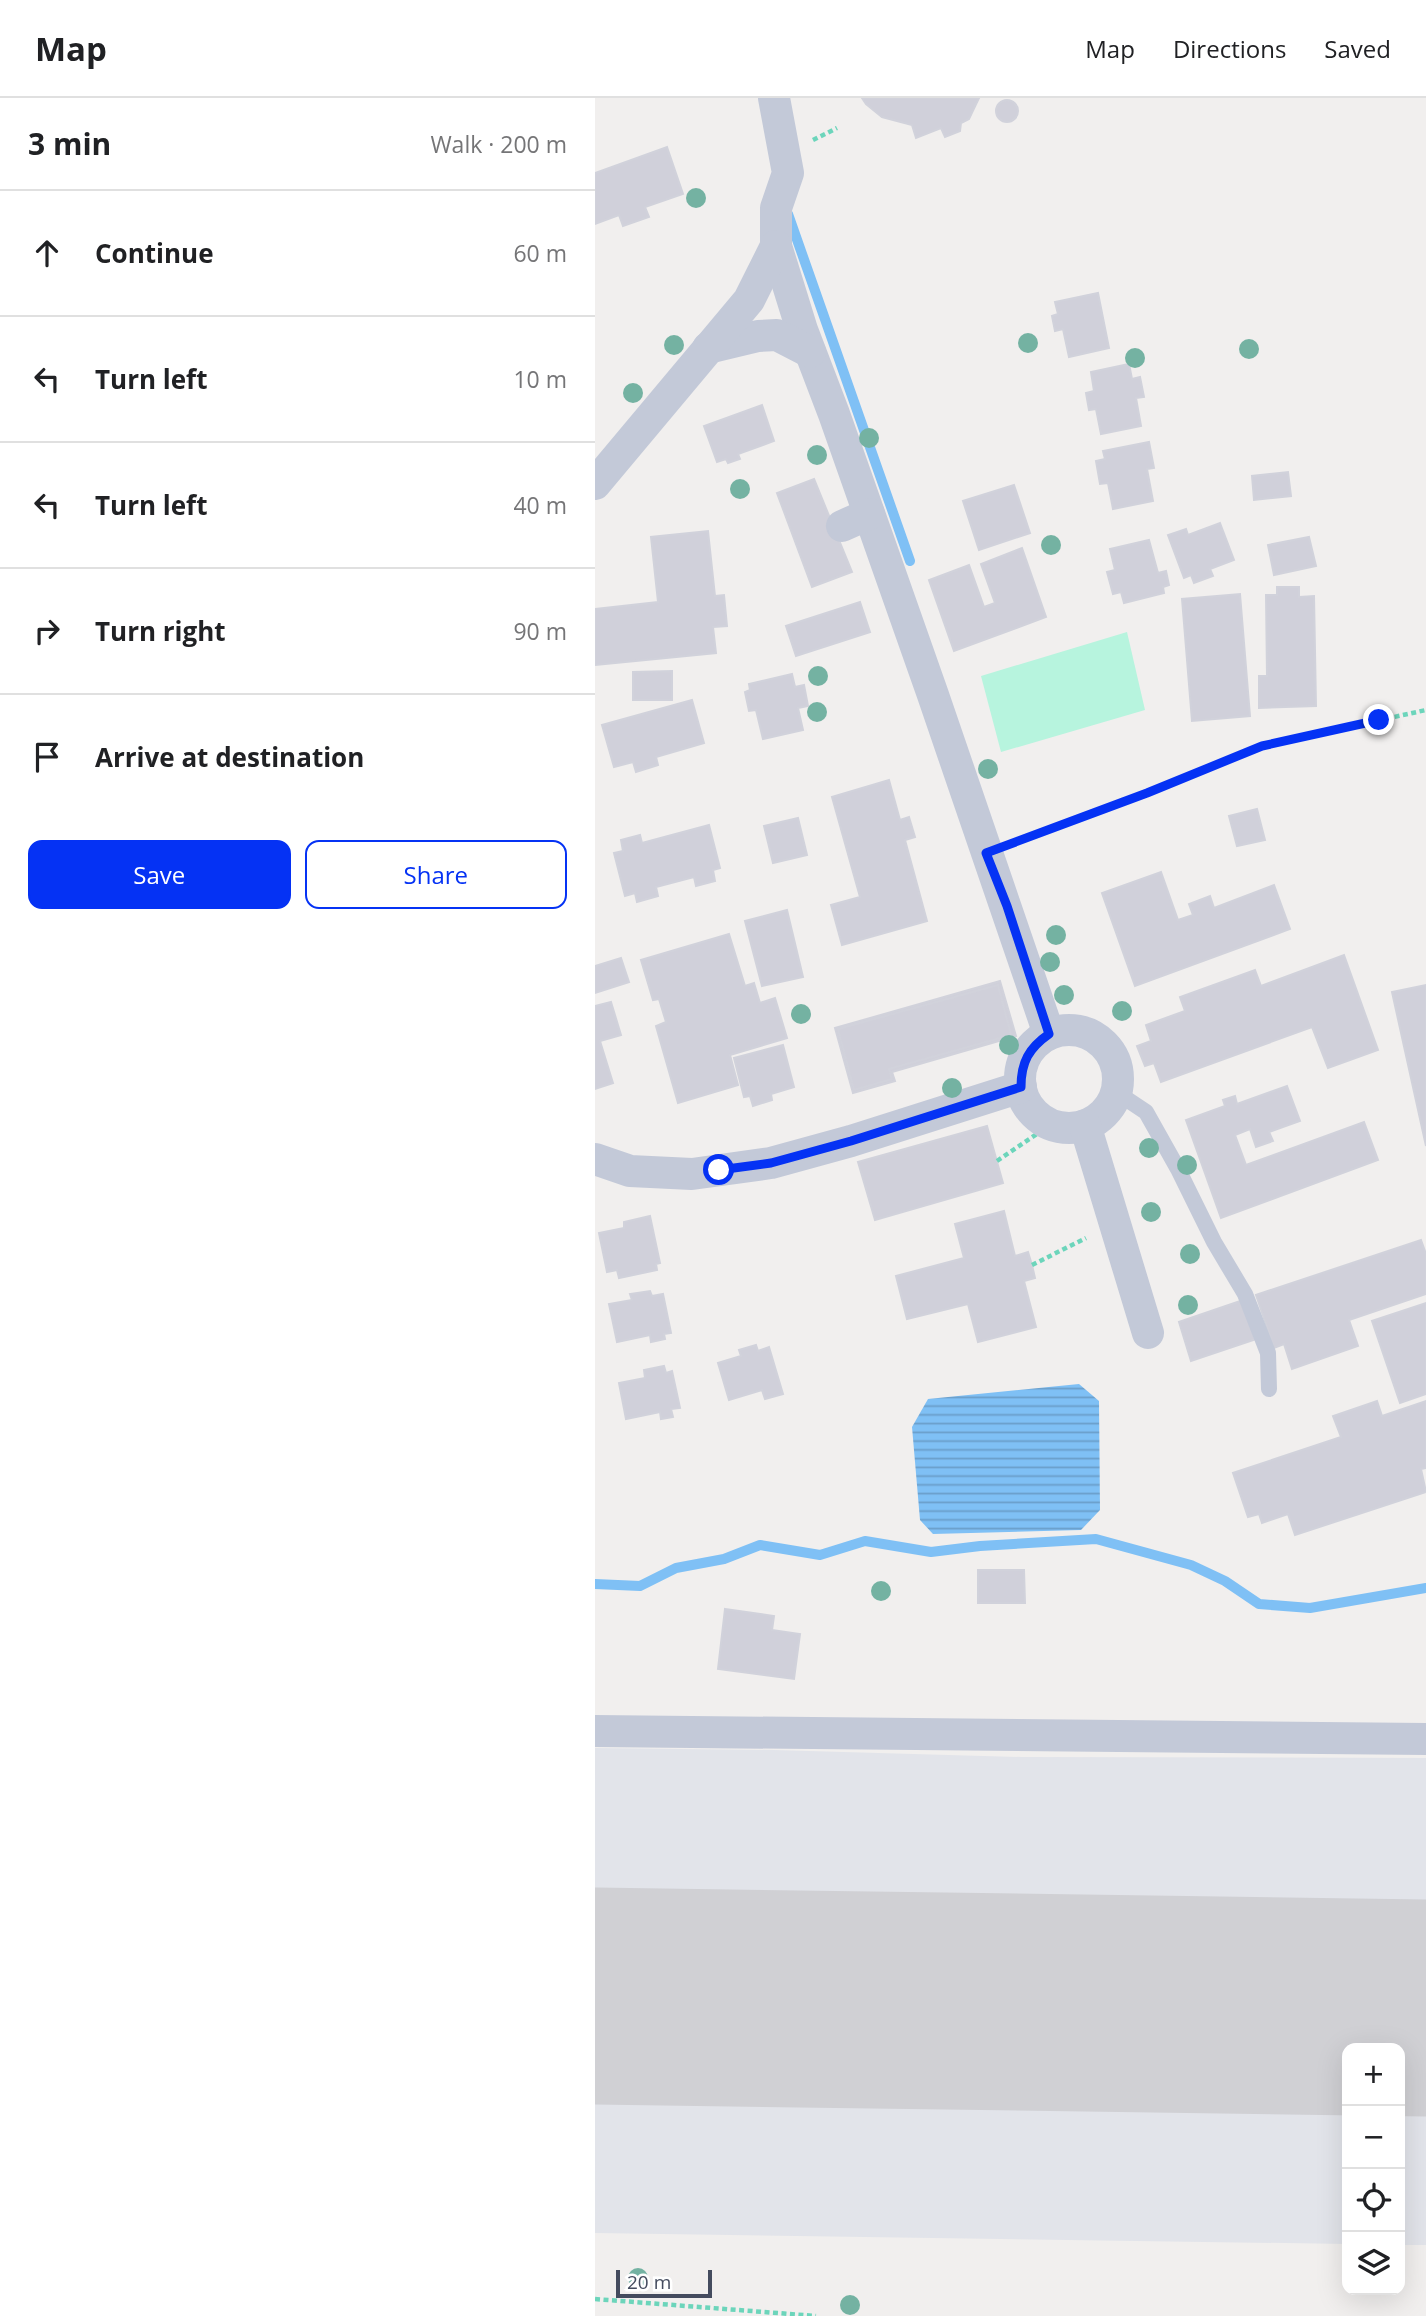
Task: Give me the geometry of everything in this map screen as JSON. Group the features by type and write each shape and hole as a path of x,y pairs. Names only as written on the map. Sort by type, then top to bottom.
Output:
{"street":[{"path":"774,98 788,173 776,208 776,246 810,352 856,520 1007,906 1049,1034"},
{"path":"595,484 749,300 776,246"},
{"path":"708,348 758,335 777,335 810,352"},
{"path":"1064,1030 1080,1031 1107,1047 1118,1076 1116,1092 1110,1106 1099,1119 1067,1128 1050,1125 1036,1116 1026,1102 1021,1087 1021,1071 1026,1056 1049,1034 1064,1030"},
{"path":"595,1159 630,1171 692,1174 771,1163 851,1141 1021,1087"},
{"path":"1085,1125 1148,1333"},
{"path":"595,1731 1426,1739"}],"lane":[{"path":"1116,1092 1146,1112 1214,1242 1245,1294 1268,1353 1269,1388"}],"path":[{"path":"812,141 837,128"},
{"path":"986,853 1147,793 1262,746 1426,710"},
{"path":"997,1161 1050,1125"},
{"path":"1032,1265 1116,1224"},
{"path":"595,2299 817,2316"}],"shaded area":[{"path":"595,1748 1022,1757 1426,1758 1426,2245 1405,2245 1405,2043 1342,2043 1342,2244 595,2233"}],"green space":[{"path":"1127,632 1145,710 1001,752 981,676"}],"water":[{"path":"1079,1384 1099,1401 1100,1510 1081,1530 933,1534 920,1520 912,1427 928,1399"}],"building":[{"path":"862,98 979,98 969,119 961,123 960,131 945,137 941,128 916,138 912,125 882,117"},
{"path":"1007,100 1015,103 1018,111 1015,119 1007,122 999,119 996,111 999,103"},
{"path":"667,147 683,194 645,207 649,217 623,226 619,215 595,224 595,173"},
{"path":"1098,293 1109,348 1069,357 1063,329 1055,331 1052,316 1058,314 1055,302"},
{"path":"1129,364 1132,379 1140,377 1144,397 1136,398 1141,426 1101,434 1096,409 1089,410 1086,393 1094,391 1091,372"},
{"path":"762,405 774,441 738,454 740,459 728,463 726,459 717,462 704,426"},
{"path":"1149,442 1154,468 1147,469 1153,501 1113,509 1108,483 1100,484 1096,461 1105,459 1103,451"},
{"path":"1288,472 1291,496 1254,500 1252,476"},
{"path":"814,479 852,572 812,587 777,493"},
{"path":"1014,485 1030,533 979,550 963,501"},
{"path":"1220,523 1234,560 1210,569 1213,576 1194,583 1191,575 1184,578 1168,535 1186,529 1188,535"},
{"path":"708,531 715,596 724,595 727,626 713,627 716,653 595,665 595,609 658,602 651,537"},
{"path":"1309,537 1316,566 1274,575 1268,545"},
{"path":"1149,540 1158,573 1166,571 1169,585 1163,587 1164,593 1124,603 1121,592 1113,594 1107,572 1115,570 1110,549"},
{"path":"1022,548 1046,617 954,651 929,580 969,565 984,607 995,603 981,564"},
{"path":"1277,587 1299,587 1299,597 1314,596 1316,706 1259,708 1259,676 1267,676 1266,595 1277,595"},
{"path":"1240,594 1250,716 1192,721 1182,599"},
{"path":"860,602 870,632 796,656 786,626"},
{"path":"672,671 672,700 633,700 633,672"},
{"path":"792,674 795,687 804,685 808,706 798,708 803,730 763,739 756,710 749,711 745,692 750,690 749,684"},
{"path":"692,700 704,743 656,757 658,765 636,772 633,762 614,767 602,725"},
{"path":"889,780 900,820 909,817 915,837 905,840 927,921 842,945 831,905 860,897 832,797"},
{"path":"1257,809 1265,840 1237,846 1229,816"},
{"path":"798,818 807,855 773,863 764,826"},
{"path":"709,825 720,868 713,870 715,881 696,886 694,877 656,887 658,896 637,902 635,893 625,896 614,853 623,851 621,840 640,835 642,843"},
{"path":"1161,872 1178,920 1193,915 1189,904 1210,896 1214,908 1274,885 1290,929 1135,986 1102,893"},
{"path":"787,910 803,977 762,986 745,921"},
{"path":"729,934 745,986 754,983 760,1003 775,998 787,1038 730,1055 738,1085 678,1103 656,1026 666,1022 659,999 653,1000 641,960"},
{"path":"1344,955 1378,1050 1328,1068 1312,1027 1161,1082 1154,1063 1145,1066 1137,1046 1151,1041 1146,1025 1185,1011 1180,997 1255,970 1261,986"},
{"path":"621,958 629,982 595,993 595,966"},
{"path":"1000,981 1016,1036 892,1072 895,1081 853,1093 835,1028"},
{"path":"998,985 1011,1035 889,1069 892,1079 854,1090 838,1029"},
{"path":"1426,985 1426,1146 1392,992"},
{"path":"611,1002 621,1035 600,1041 613,1083 595,1089 595,1006"},
{"path":"783,1045 794,1087 771,1094 772,1100 753,1106 750,1096 744,1097 734,1058"},
{"path":"1287,1086 1300,1121 1269,1132 1273,1141 1256,1147 1250,1129 1235,1135 1246,1165 1364,1122 1378,1160 1221,1218 1186,1120 1225,1106 1223,1100 1235,1096 1237,1104"},
{"path":"987,1126 1003,1183 875,1220 858,1162"},
{"path":"1004,1211 1015,1256 1028,1252 1032,1265 1035,1278 1024,1281 1036,1327 978,1342 968,1304 907,1319 896,1276 964,1258 955,1224"},
{"path":"650,1216 660,1263 656,1264 657,1270 619,1278 617,1270 607,1272 599,1233 624,1228 624,1222"},
{"path":"1421,1240 1426,1254 1426,1294 1349,1320 1358,1346 1292,1369 1284,1344 1274,1348 1256,1295"},
{"path":"650,1291 652,1296 663,1294 671,1333 664,1334 665,1339 651,1342 650,1335 617,1342 609,1304 632,1300 630,1294"},
{"path":"1243,1300 1256,1339 1191,1361 1179,1322"},
{"path":"1426,1303 1426,1394 1400,1403 1372,1321"},
{"path":"756,1345 758,1351 769,1347 783,1394 765,1399 762,1390 729,1400 718,1363 741,1356 739,1350"},
{"path":"664,1366 666,1373 672,1371 680,1408 671,1409 673,1417 661,1419 660,1412 626,1419 619,1383 645,1378 644,1370"},
{"path":"1377,1401 1382,1416 1426,1401 1426,1468 1421,1469 1426,1492 1295,1535 1288,1514 1262,1523 1259,1514 1248,1517 1233,1473 1341,1437 1333,1416"},
{"path":"978,1570 1024,1570 1025,1603 978,1603"},
{"path":"725,1609 774,1616 772,1630 800,1634 794,1679 718,1669"}],"waterway":[{"path":"788,214 910,561"},
{"path":"595,1584 640,1586 676,1568 724,1559 760,1545 820,1555 865,1541 931,1552 980,1546 1096,1539 1191,1565 1225,1581 1259,1604 1310,1608 1426,1588"}],"runway":[{"path":"595,1996 1426,2008"}],"route":[{"path":"719,1170 771,1163 851,1141 1021,1087 1021,1071 1026,1056 1049,1034 1007,906 986,853 1147,793 1262,746 1379,720"}]}
